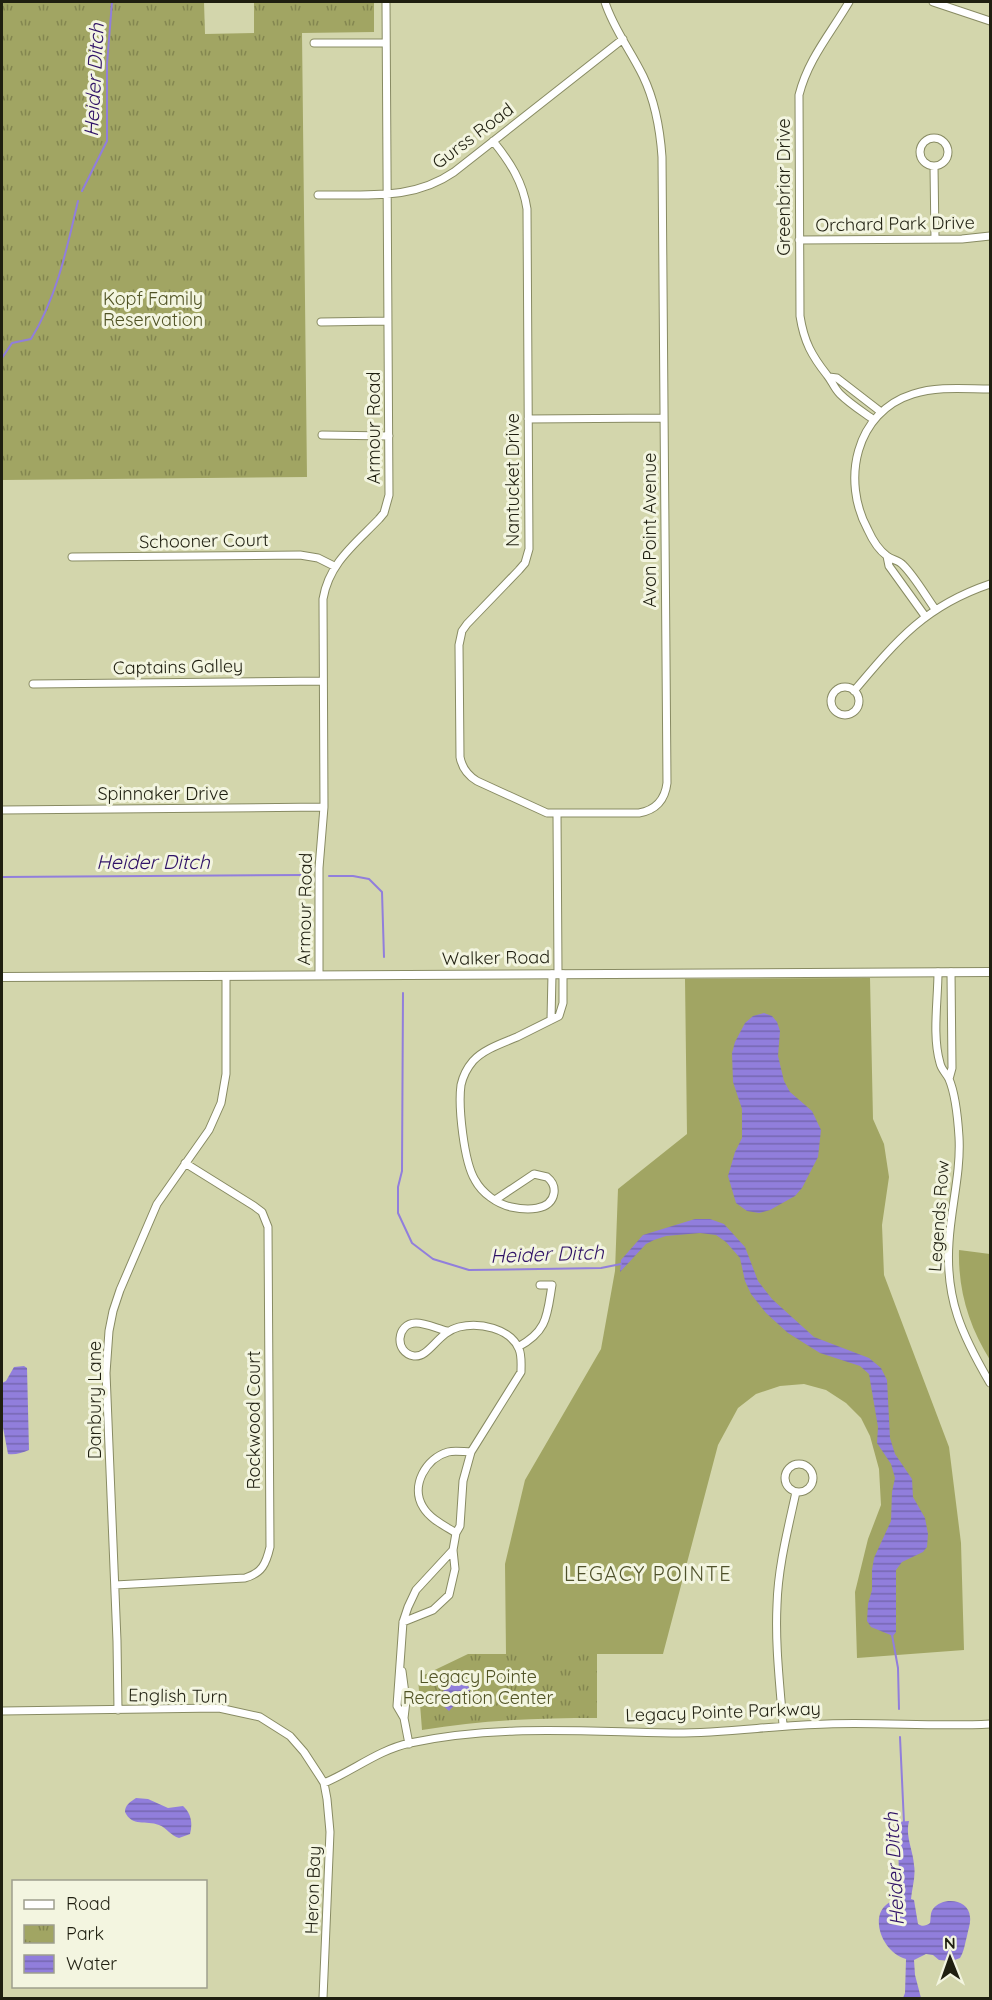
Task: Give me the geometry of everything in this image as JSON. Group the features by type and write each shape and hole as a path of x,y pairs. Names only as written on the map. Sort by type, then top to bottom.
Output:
{"street":[{"name":"Armour Road","path":"319,975 319,868 324,807 323,599 326,582 334,566 384,513 389,495 386,2"},
{"name":"Avon Point Avenue","path":"557,814 647,812 660,803 666,789 661,140 650,92 605,2"},
{"name":"Greenbriar Drive","path":"849,2 810,64 803,79 800,95 801,325 814,358 832,384 842,396 874,420"},
{"path":"933,2 990,21"},
{"name":"Gurss Road","path":"318,195 409,192 435,184 454,172 623,39"},
{"path":"314,43 386,44"},
{"path":"936,138 947,146 947,155 942,163 934,166 926,163 920,151 924,143 936,138"},
{"name":"Nantucket Drive","path":"493,141 514,168 526,201 528,555 519,570 462,631 459,645 460,757 465,771 477,781 542,811 557,814"},
{"path":"934,166 935,239"},
{"name":"Orchard Park Drive","path":"799,240 935,239 990,236"},
{"path":"321,322 388,321"},
{"name":"Greenbriar Drive","path":"830,378 837,378 882,412"},
{"path":"935,609 902,563 887,556 873,539 857,503 854,483 855,462 859,447 874,420 897,401 925,391 990,389"},
{"path":"528,419 664,418"},
{"path":"322,435 389,435"},
{"name":"Schooner Court","path":"72,557 300,555 318,558 334,566"},
{"path":"887,556 889,566 925,616"},
{"path":"854,691 898,639 925,616 959,596 990,584"},
{"name":"Captains Galley","path":"33,684 323,681"},
{"path":"844,687 854,691 859,698 856,709 847,715 837,712 831,702 834,692 844,687"},
{"name":"Spinnaker Drive","path":"2,810 324,807"},
{"path":"495,1200 534,1174 547,1177 554,1189 550,1202 542,1207 523,1209 508,1206 495,1200 484,1192 475,1181 469,1168 461,1107 461,1087 465,1073 473,1060 551,1020 558,974 557,814"},
{"name":"Legends Row","path":"938,972 937,1044 940,1065 949,1079 959,1137 948,1274 954,1307 964,1338 990,1383"},
{"name":"Legends Row","path":"949,1079 952,1068 951,972"},
{"name":"Walker Road","path":"2,976 990,972"},
{"name":"Danbury Lane","path":"118,1710 106,1373 109,1331 120,1290 157,1204 209,1130 218,1112 224,1093 226,1074 226,976"},
{"name":"Rockwood Court","path":"115,1586 245,1578 259,1572 264,1566 270,1548 268,1227 262,1212 185,1163"},
{"path":"518,1347 538,1333 546,1318 552,1285 540,1285"},
{"path":"403,1622 433,1610 449,1595 455,1569 453,1550 459,1526 462,1481 471,1452 521,1372 518,1347 507,1334 494,1328 459,1327 447,1331 420,1356 405,1352 400,1344 399,1339 403,1329 411,1324 420,1323 447,1331"},
{"path":"456,1533 427,1513 422,1505 418,1489 422,1472 437,1456 451,1451 471,1452"},
{"path":"804,1465 811,1472 812,1482 806,1490 796,1492 788,1486 785,1476 789,1467 804,1465"},
{"path":"783,1725 776,1637 777,1604 781,1564 796,1492"},
{"path":"409,1743 404,1718 406,1701 401,1666 403,1622 416,1590 453,1550"},
{"name":"English Turn","path":"2,1711 219,1708 260,1717 290,1736 304,1752 324,1783"},
{"name":"Legacy Pointe Parkway","path":"324,1783 388,1750 409,1743 444,1737 512,1731 681,1733 783,1725 990,1724"},
{"name":"Heron Bay","path":"323,1998 330,1832 324,1783"}],"green space":[{"name":"Kopf Family Reservation","path":"2,2 204,2 205,34 254,33 254,2 374,2 374,32 302,33 307,477 2,480"},
{"path":"870,978 873,1119 884,1144 889,1177 882,1225 884,1275 949,1447 961,1543 964,1650 857,1658 855,1592 868,1539 881,1505 879,1469 870,1436 861,1418 846,1403 826,1390 804,1384 780,1386 756,1394 738,1408 718,1445 663,1654 506,1654 505,1564 525,1480 601,1349 615,1271 618,1189 687,1134 685,979"},
{"path":"959,1250 990,1254 990,1360 976,1334 966,1308 960,1280"},
{"name":"Legacy Pointe Recreation Center","path":"468,1654 597,1654 597,1718 509,1720 422,1730 418,1678"}],"water":[{"path":"764,1013 772,1016 780,1031 778,1056 784,1081 790,1092 812,1111 821,1130 818,1157 802,1188 795,1196 770,1210 759,1213 747,1211 736,1203 728,1176 742,1138 742,1109 733,1082 732,1053 745,1023 753,1016"},
{"path":"695,1219 710,1219 724,1224 745,1247 758,1281 772,1299 814,1337 869,1358 881,1368 887,1380 890,1438 895,1454 912,1479 913,1497 925,1518 928,1534 927,1547 923,1552 902,1562 896,1570 896,1632 893,1636 871,1627 867,1621 874,1558 891,1521 895,1478 891,1464 877,1443 878,1427 869,1374 860,1366 820,1353 788,1333 766,1313 751,1294 745,1281 740,1258 726,1242 716,1235 700,1233 666,1236 654,1240 646,1244 620,1272 621,1260 643,1235"},
{"path":"14,1367 27,1368 29,1450 8,1454 2,1422 2,1383 6,1381"},
{"path":"457,1676 471,1689 449,1711 436,1699"},
{"path":"136,1798 148,1799 168,1808 183,1806 191,1818 190,1834 179,1838 159,1825 131,1820 125,1810 128,1804"},
{"path":"909,1821 914,1869 911,1899 914,1900 918,1924 924,1926 930,1923 933,1909 949,1901 965,1906 969,1911 970,1919 960,1958 952,1961 939,1960 933,1955 926,1954 914,1960 921,1998 903,1998 906,1959 896,1954 888,1946 879,1926 879,1916 883,1908 891,1902 904,1899 899,1880 898,1835 895,1822"}],"waterway":[{"name":"Heider Ditch","path":"82,191 107,141 107,64 112,2"},
{"name":"Heider Ditch","path":"2,358 12,343 31,339 40,323 60,272 78,201"},
{"name":"Heider Ditch","path":"2,877 306,875"},
{"name":"Heider Ditch","path":"329,876 369,879 382,892 384,957"},
{"name":"Heider Ditch","path":"403,993 402,1171 398,1187 398,1213 412,1243 433,1259 469,1270 601,1268 621,1264"},
{"name":"Heider Ditch","path":"892,1635 898,1668 899,1709"},
{"name":"Heider Ditch","path":"900,1737 904,1823"}],"district":[{"name":"LEGACY POINTE","path":"648,1574"}]}
